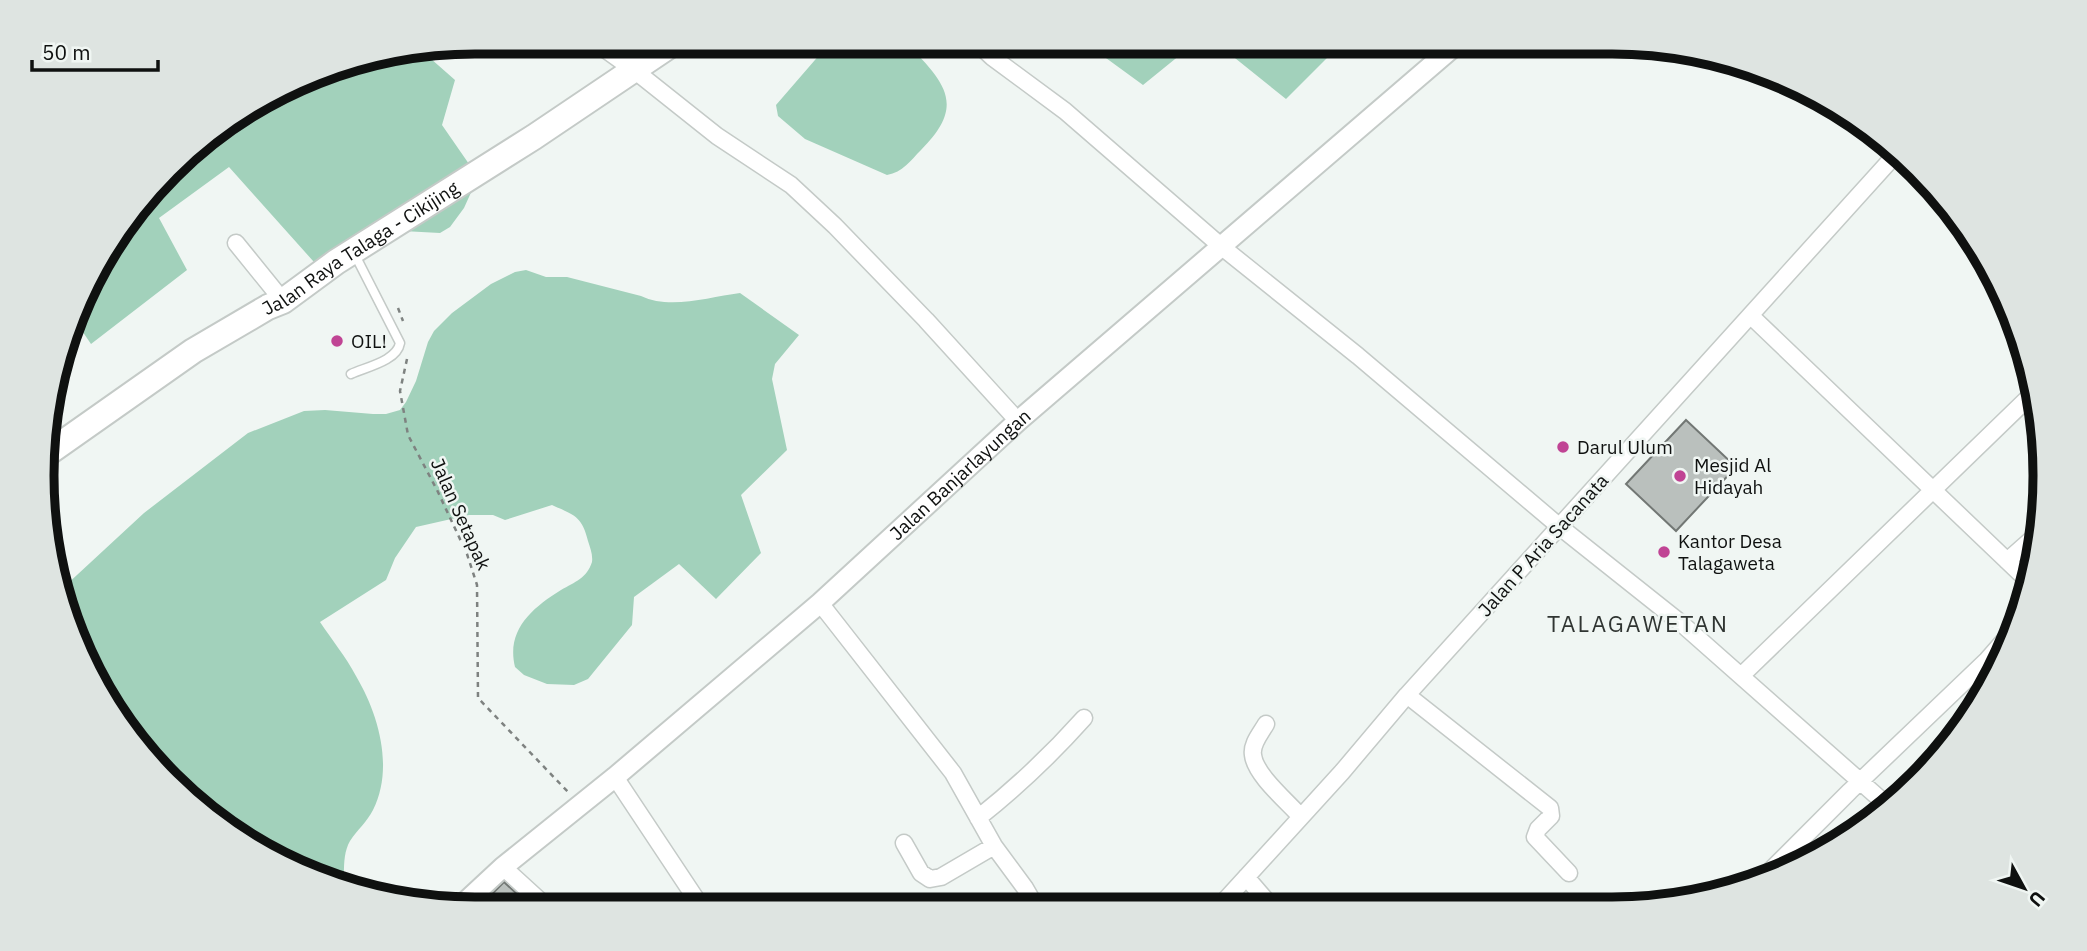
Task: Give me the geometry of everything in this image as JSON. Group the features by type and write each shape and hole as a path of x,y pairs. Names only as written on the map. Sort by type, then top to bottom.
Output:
{"main road":[{"name":"Jalan Raya Talaga - Cikijing","path":"55,448 193,351 283,301 657,54"}],"street":[{"path":"611,54 717,136 791,185 835,226 926,320 1018,421"},
{"path":"989,54 1065,111 1222,247 1358,356 1560,527 1682,624 1880,800"},
{"name":"Jalan Banjarlayungan","path":"471,897 503,867 615,777 820,603 1018,421 1445,54"},
{"name":"Jalan P Aria Sacanata","path":"1228,897 1406,695 1890,160"},
{"path":"236,243 283,301"},
{"path":"1751,316 2021,574"},
{"path":"1742,675 2026,400"},
{"path":"2007,561 2027,543"},
{"path":"820,603 953,773 994,846 1030,897"},
{"path":"1778,863 1994,653"},
{"path":"1406,695 1550,808 1551,816 1538,829 1535,837 1569,873"},
{"path":"978,818 1037,769 1084,718"},
{"path":"1266,724 1255,742 1252,754 1264,776 1301,817"},
{"path":"615,777 695,897"},
{"path":"904,843 921,873 930,879 941,877 994,846"},
{"path":"503,867 536,897"},
{"path":"1246,877 1263,897"}],"lane":[{"path":"351,374 394,355 400,343 354,252"}],"path":[{"path":"397,307 403,317 405,330"},
{"name":"Jalan Setapak","path":"408,355 400,391 408,435 467,554 477,585 478,698 581,805"}],"green space":[{"path":"820,54 917,54 939,81 947,106 944,119 935,134 906,166 887,175 805,139 778,116 776,105"},
{"path":"1100,54 1181,54 1143,85"},
{"path":"1230,54 1331,54 1286,99"},
{"path":"429,57 455,80 442,125 478,177 464,208 450,227 440,233 384,230 322,271 229,167 159,218 187,270 91,344 81,329 98,289 125,241 178,178 241,125 314,86 393,62"},
{"path":"526,270 546,277 567,277 664,302 740,293 799,335 775,364 772,379 787,450 741,495 761,553 716,599 679,564 634,597 632,625 588,679 574,685 547,684 524,675 515,667 514,642 524,621 540,604 580,579 590,567 591,551 580,521 552,505 505,520 493,515 469,515 416,527 395,558 386,580 320,622 364,691 377,724 383,759 379,794 373,810 348,846 344,875 314,865 241,826 198,792 159,753 125,710 98,662 86,637 68,583 144,513 248,433 304,411 386,414 400,410 416,381 434,331 452,313 491,284 515,272"}],"building":[{"path":"1686,420 1736,467 1676,531 1626,484"},
{"path":"504,882 520,897 493,897 491,895"}],"place":[{"name":"OIL!","path":"337,341"},
{"name":"Darul Ulum","path":"1563,447"},
{"name":"Mesjid Al Hidayah","path":"1680,476"},
{"name":"Kantor Desa Talagaweta","path":"1664,552"}],"district":[{"name":"TALAGAWETAN","path":"1638,624"}]}
